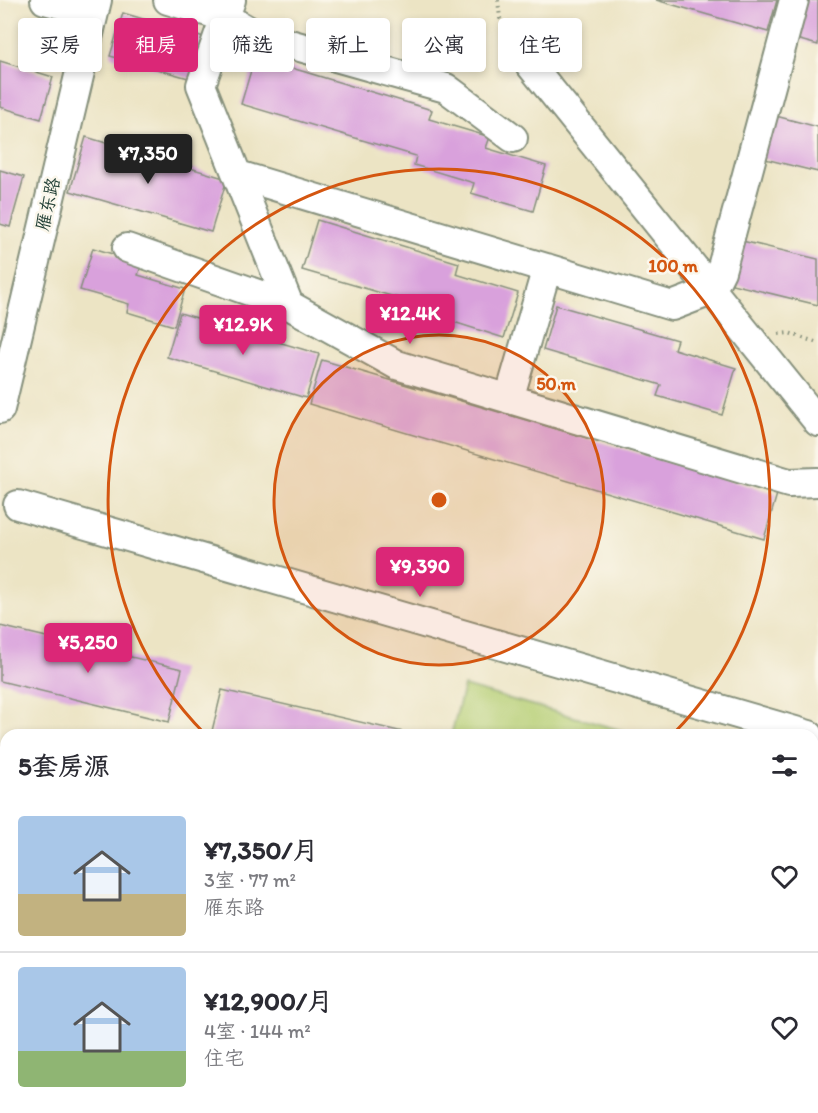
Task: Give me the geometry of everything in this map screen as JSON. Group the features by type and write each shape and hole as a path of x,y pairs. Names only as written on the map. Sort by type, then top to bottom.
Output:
{"street":[{"path":"45,0 95,7"},
{"path":"168,0 228,8 254,34 446,88 513,138"},
{"path":"238,175 672,306 711,291 721,271 794,0"},
{"name":"雁东路","path":"0,409 5,360 95,7"},
{"path":"228,8 201,85 289,305"},
{"path":"536,72 818,422"},
{"path":"127,248 289,305 397,365 789,483 818,482"},
{"path":"509,399 547,268"},
{"path":"18,505 787,729"}],"path":[{"path":"498,0 500,18"},
{"path":"754,344 770,335 789,333 818,343"}],"green space":[{"path":"464,686 617,729 453,729"}],"building":[{"path":"656,0 777,0 768,32"},
{"path":"805,0 818,0 818,45 796,39"},
{"path":"123,13 140,18 121,18"},
{"path":"198,35 204,37 198,58"},
{"path":"114,43 114,57 110,56"},
{"path":"0,61 18,66 18,72 36,72 53,77 41,119 0,107"},
{"path":"294,69 432,110 429,119 490,137 486,148 546,166 533,211 471,193 474,183 414,165 416,156 241,104 251,72 294,72"},
{"path":"167,72 194,72 192,79"},
{"path":"772,115 818,127 818,172 761,158"},
{"path":"86,137 227,179 211,232 70,191"},
{"path":"0,170 24,177 10,227 0,224"},
{"path":"317,220 459,263 456,274 518,293 504,338 441,318 443,311 302,270"},
{"path":"742,241 818,259 818,305 732,284"},
{"path":"93,248 142,263 138,275 185,289 174,326 127,312 129,304 80,290"},
{"path":"556,305 677,340 674,349 736,368 722,415 657,396 661,385 543,350"},
{"path":"180,313 319,354 306,398 167,357"},
{"path":"322,360 777,494 764,539 309,404"},
{"path":"0,626 182,669 169,722 0,681"},
{"path":"222,690 390,729 212,729"}]}
